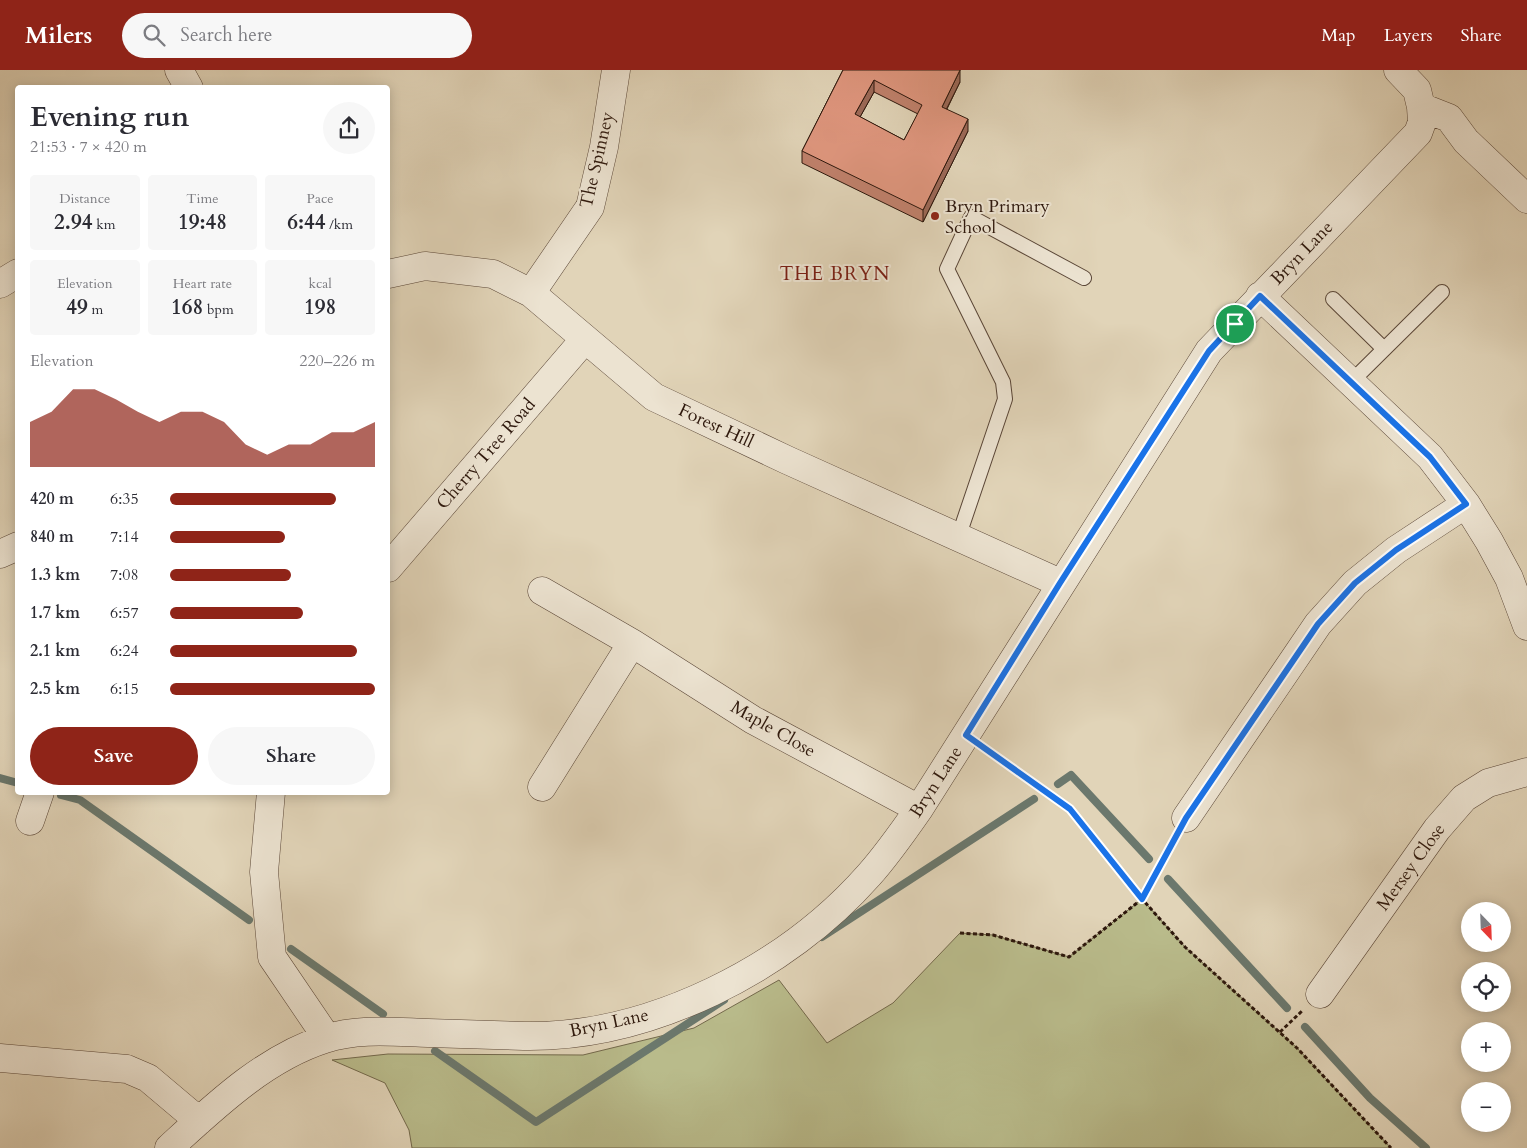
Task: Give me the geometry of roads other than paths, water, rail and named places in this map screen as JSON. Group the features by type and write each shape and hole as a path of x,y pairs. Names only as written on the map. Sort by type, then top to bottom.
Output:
{"street":[{"path":"179,70 187,85"},
{"name":"The Spinney","path":"530,293 590,206 604,148 616,70"},
{"path":"1398,70 1417,90 1421,107 1449,118 1466,141 1527,199"},
{"name":"Bryn Lane","path":"169,1148 260,1072 306,1046 327,1038 352,1033 387,1031 527,1036 559,1034 627,1022 690,1002 751,971 813,928 868,876 919,809 1060,583 1209,351 1418,133 1422,122 1421,107"},
{"name":"Forest Hill","path":"390,274 425,266 493,274 530,293 654,397 958,538 1060,583"},
{"path":"0,284 15,275"},
{"path":"1260,296 1352,381 1430,457 1466,504 1509,578 1524,612 1527,626"},
{"name":"Cherry Tree Road","path":"390,566 584,340"},
{"path":"1186,818 1318,624 1355,583 1396,550 1466,504"},
{"path":"0,554 15,547"},
{"name":"Maple Close","path":"542,591 632,643 753,720 919,809"},
{"path":"542,786 632,643"},
{"name":"Mersey Close","path":"1320,994 1437,829 1464,798 1488,783 1527,772"},
{"path":"30,821 39,795"},
{"path":"271,795 264,872 272,957 327,1038"},
{"path":"0,1058 127,1069 148,1078 199,1121"}],"lane":[{"path":"958,538 1005,399 1003,382 946,269 971,217 1084,278"},
{"path":"1352,381 1442,292"},
{"path":"1332,299 1384,349"}],"waterway":[{"path":"1058,784 1071,775 1149,859"},
{"path":"0,778 15,782"},
{"path":"61,795 80,800 249,920"},
{"path":"822,937 1034,799"},
{"path":"1168,879 1287,1008"},
{"path":"291,949 383,1014"},
{"path":"435,1051 536,1122 724,1000"},
{"path":"1305,1027 1370,1098 1426,1148"}],"place":[{"name":"Bryn Primary School","path":"935,216"}],"district":[{"name":"THE BRYN","path":"835,274"}]}
